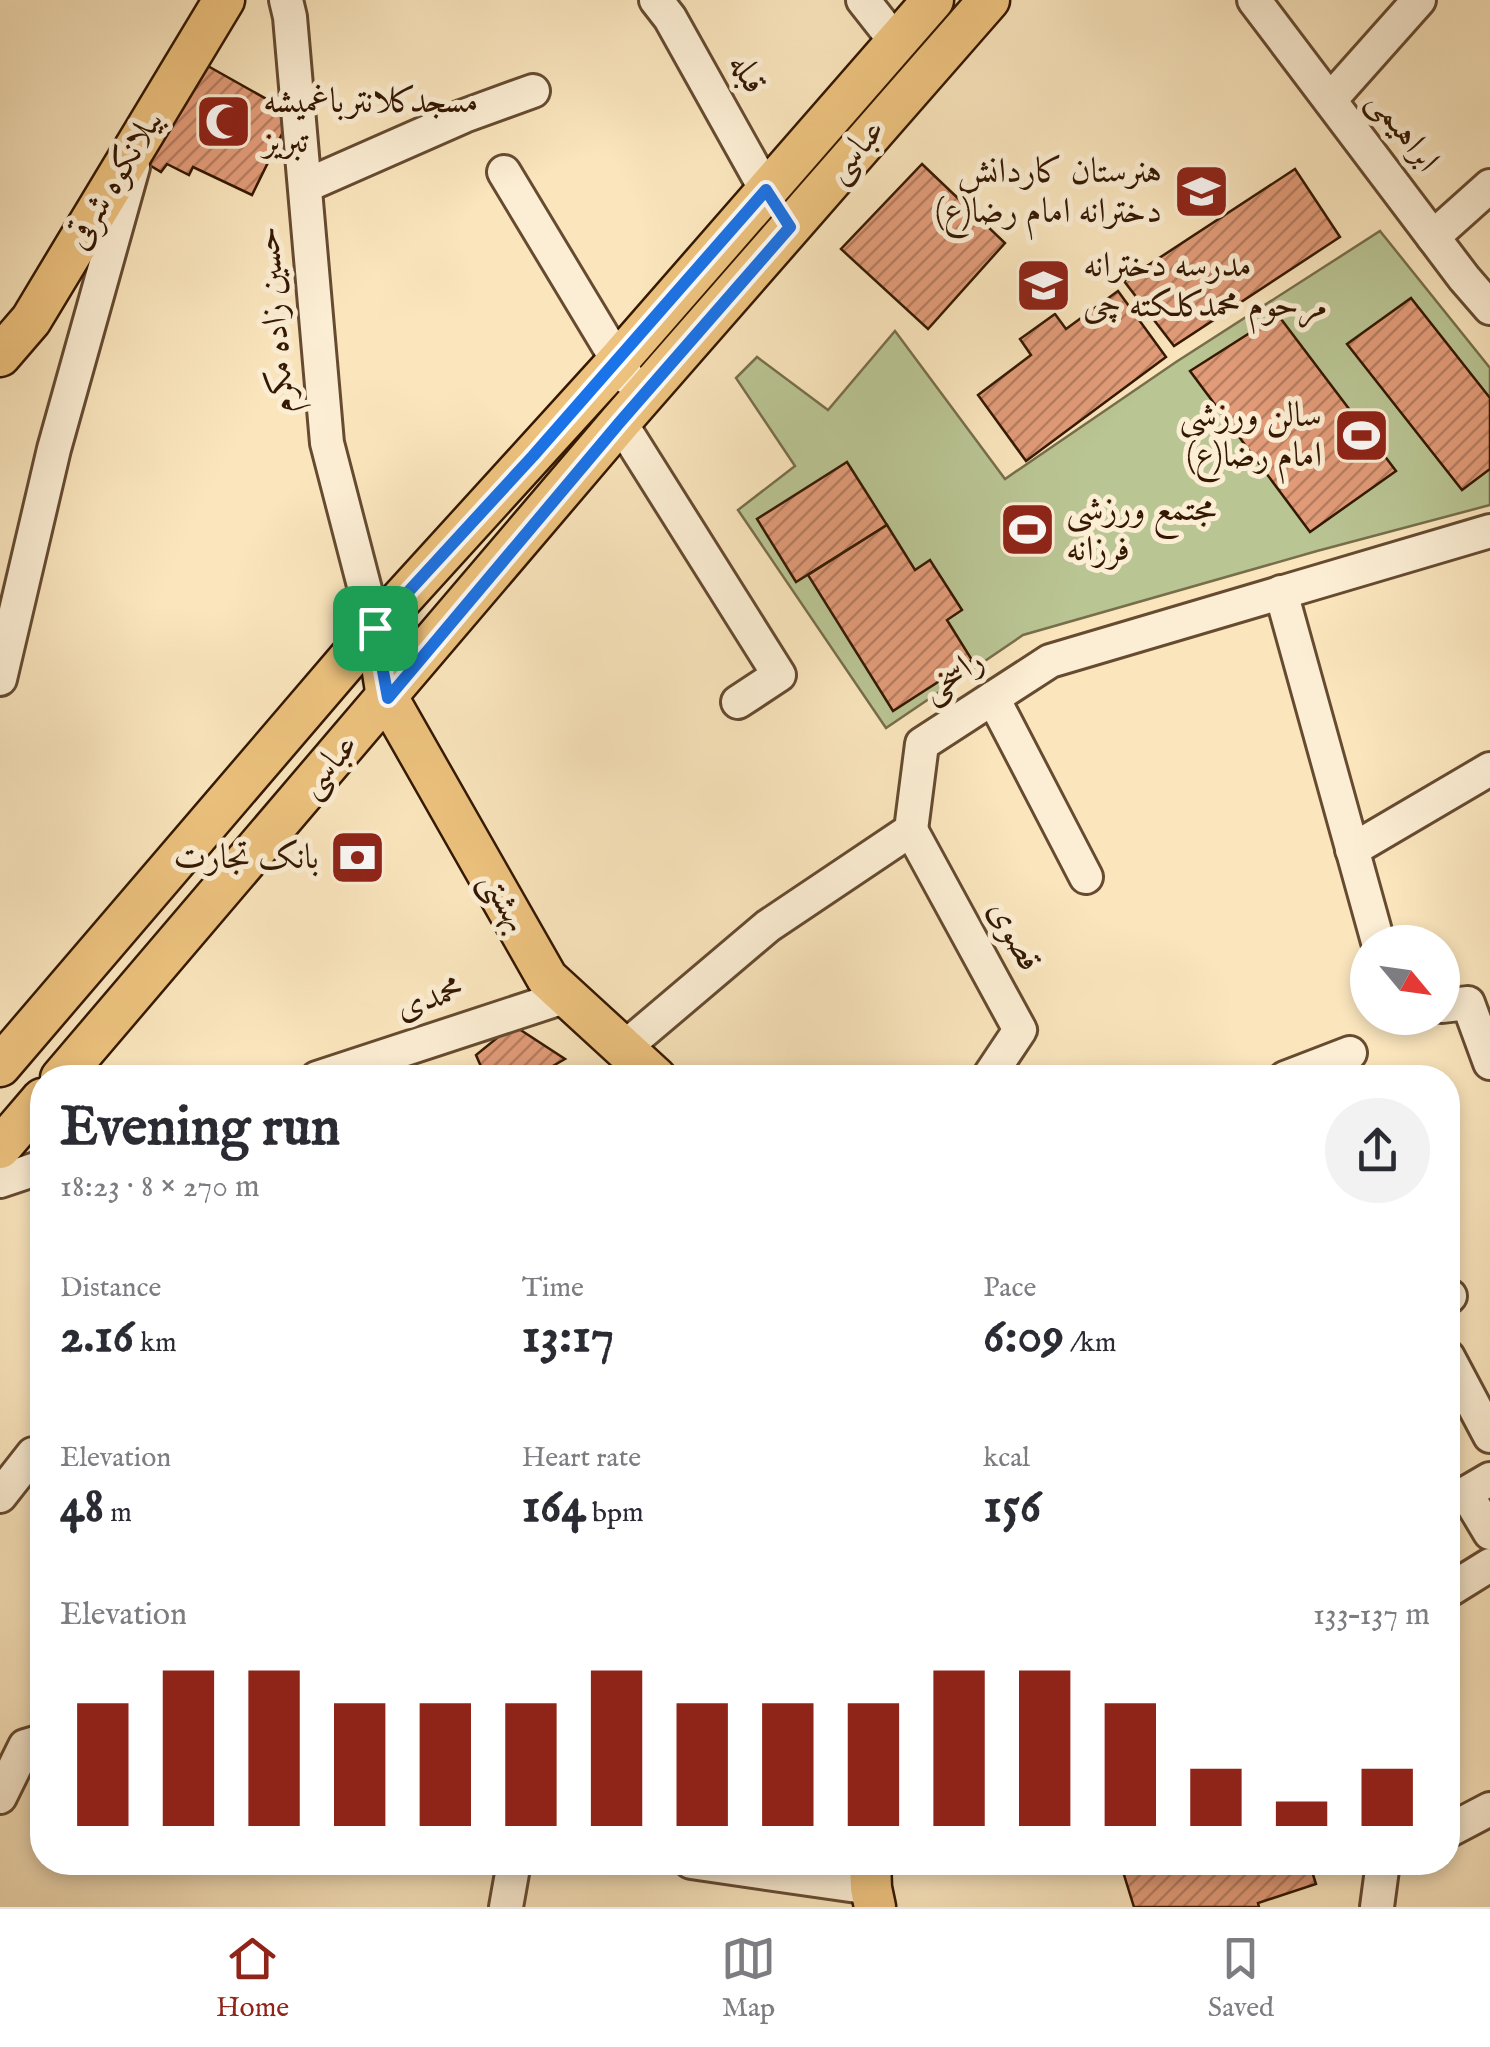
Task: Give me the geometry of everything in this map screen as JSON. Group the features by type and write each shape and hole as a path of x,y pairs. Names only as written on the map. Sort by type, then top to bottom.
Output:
{"main road":[{"name":"بیلانکوه شرقی","path":"0,356 31,320 224,0"},
{"name":"عباسى","path":"0,1066 375,628 618,361 933,0"},
{"name":"عباسى","path":"72,1065 631,410 988,0"},
{"path":"766,190 790,227"},
{"name":"بهشتی","path":"375,628 388,698 547,978 642,1065"},
{"path":"0,1148 30,1113"}],"street":[{"name":"حسین زاده مکرم","path":"286,0 327,443 375,628"},
{"name":"قبله","path":"656,0 670,18 766,190"},
{"path":"863,0 896,42"},
{"name":"ابراهیمی","path":"1254,0 1490,308"},
{"path":"1330,100 1419,0"},
{"path":"305,186 464,116 532,91"},
{"path":"0,680 54,449 141,138"},
{"path":"504,172 618,361 631,410 779,675 738,702"},
{"path":"1433,237 1490,186"},
{"name":"راسخی","path":"911,830 922,744 1050,661 1490,530"},
{"path":"1282,592 1373,925"},
{"path":"993,698 1086,877"},
{"path":"1352,850 1490,768"},
{"path":"624,1048 768,926 911,830"},
{"name":"قصوی","path":"911,830 1020,1030 997,1065"},
{"name":"محمدی","path":"357,1065 567,996"},
{"path":"1460,1004 1468,1003 1490,1062"},
{"path":"1319,1065 1350,1053"},
{"path":"0,1181 30,1171"},
{"path":"1460,1380 1490,1436"},
{"path":"0,1496 30,1458"},
{"path":"1490,1479 1466,1493 1490,1533"},
{"path":"1460,1584 1490,1565"},
{"path":"0,1797 25,1746 30,1745"},
{"path":"1460,1825 1490,1810"},
{"path":"506,1907 512,1875"},
{"path":"790,1875 872,1886"},
{"path":"1377,1907 1382,1875"}],"green space":[{"name":"مجتمع ورزشی فرزانه","path":"1380,231 1490,368 1490,505 1023,635 886,728 738,510 795,466 736,378 757,357 828,410 895,331 1005,479 1176,362"}],"building":[{"name":"مسجدکلانترباغمیشه تبریز","path":"199,61 286,110 282,134 252,195 193,167 189,175 167,164 161,172 143,161"},
{"path":"922,164 1005,243 928,329 841,249"},
{"path":"1295,169 1340,237 1174,346 1124,281"},
{"path":"1118,291 1166,357 1026,461 978,395 1031,355 1020,339 1055,314 1066,329"},
{"path":"1411,298 1490,398 1490,469 1462,490 1347,344"},
{"path":"1278,315 1396,471 1310,532 1190,371"},
{"path":"847,462 887,525 796,582 757,519"},
{"path":"887,525 915,570 930,560 962,610 947,620 972,660 893,711 808,575"},
{"path":"513,1025 565,1059 555,1065 480,1065 476,1055"},
{"path":"1124,1875 1313,1875 1316,1884 1258,1903 1259,1907 1134,1907"}],"place":[{"name":"مسجدکلانترباغمیشه تبریز","path":"224,122"},
{"name":"هنرستان کاردانش دخترانه امام رضا(ع)","path":"1201,192"},
{"name":"مدرسه دخترانه مرحوم محمدکلکته چی","path":"1044,286"},
{"name":"سالن ورزشی امام رضا(ع)","path":"1361,436"},
{"name":"مجتمع ورزشی فرزانه","path":"1027,530"},
{"name":"بانک تجارت","path":"358,858"}],"route":[{"path":"766,190 790,227 388,698 375,628 618,361 766,190"}]}
